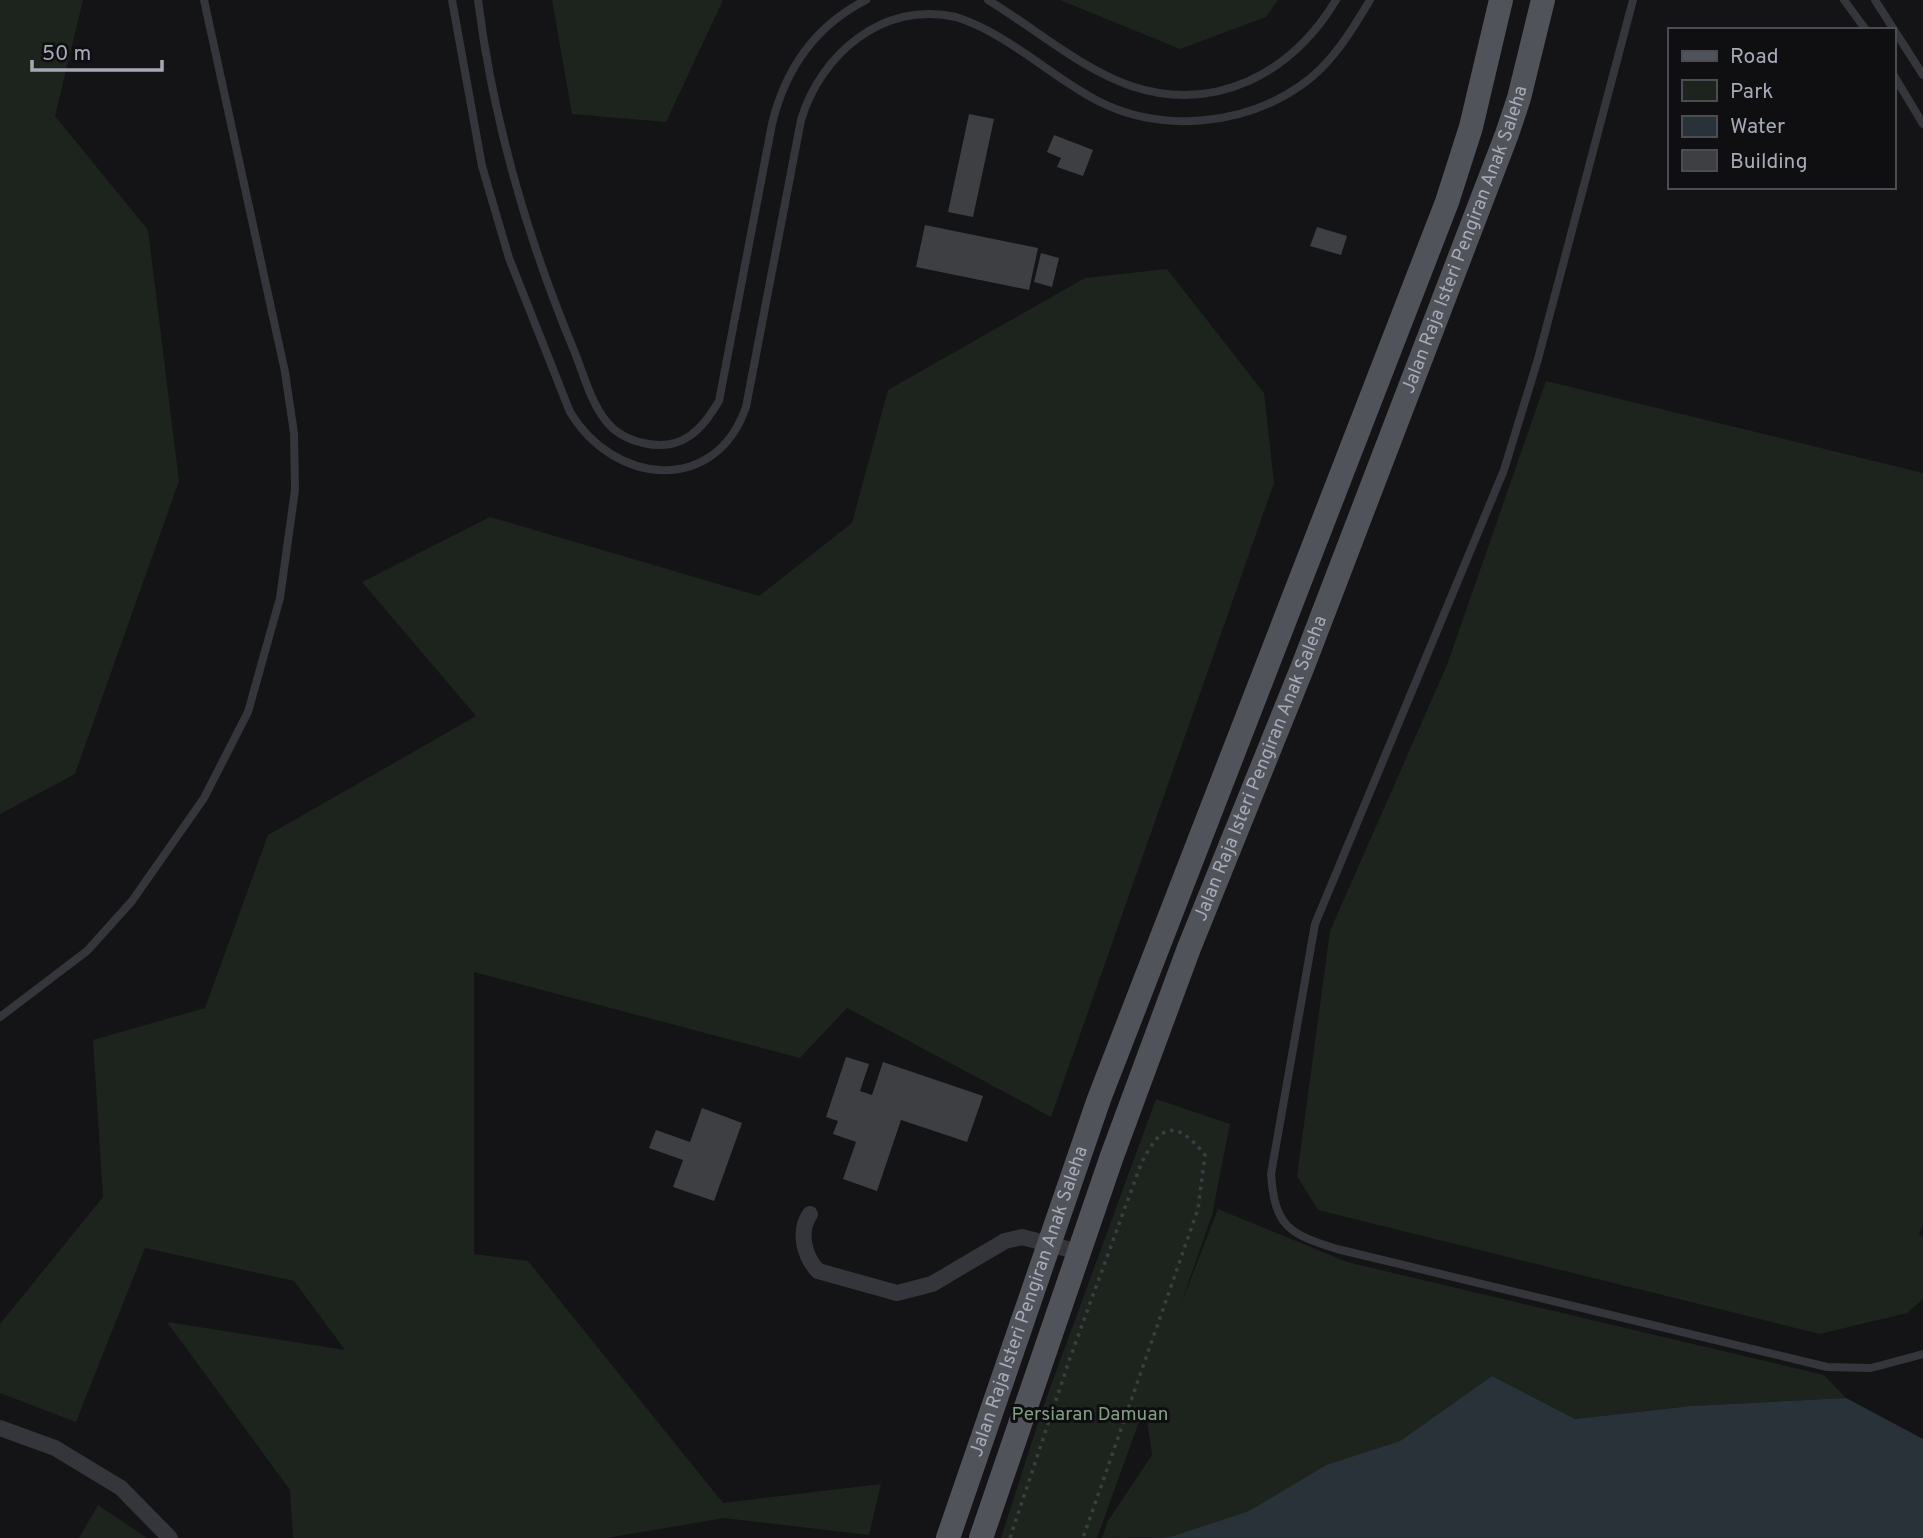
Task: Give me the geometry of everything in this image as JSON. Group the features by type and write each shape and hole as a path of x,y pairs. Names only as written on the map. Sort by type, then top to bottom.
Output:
{"main road":[{"name":"Jalan Raja Isteri Pengiran Anak Saleha","path":"948,1538 1047,1244 1113,1061 1447,202 1471,127 1501,0"},
{"name":"Jalan Raja Isteri Pengiran Anak Saleha","path":"981,1538 1079,1252 1189,948 1303,666 1507,134 1519,98 1543,0"}],"street":[{"path":"810,1214 805,1221 804,1250 818,1271 897,1293 932,1284 1005,1241 1022,1237 1079,1252"},
{"path":"0,1428 55,1448 121,1488 170,1538"}],"lane":[{"path":"0,1017 87,951 132,901 172,847 204,798 248,712 280,598 295,490 294,433 285,372 204,0"},
{"path":"452,0 482,166 509,258 570,412 582,432 600,449 643,469 667,471 691,466 709,456 739,426 746,407 801,120 819,76 852,40 873,26 906,15 954,16 977,26 1099,102 1140,116 1194,121 1252,110 1300,86 1336,52 1370,0"},
{"path":"478,0 510,166 539,261 565,330 607,422 630,439 658,445 687,438 709,417 719,401 779,96 789,75 816,36 847,9 866,0"},
{"path":"988,0 1103,73 1148,90 1188,94 1229,88 1277,68 1320,27 1336,0"},
{"path":"1633,0 1542,346 1504,470 1315,924 1271,1174 1273,1198 1282,1220 1300,1237 1337,1249 1827,1367 1871,1368 1923,1354"},
{"path":"1844,0 1865,28"},
{"path":"1875,0 1893,28"},
{"path":"1895,31 1923,75"},
{"path":"1895,77 1923,124"}],"path":[{"path":"1010,1538 1070,1357 1141,1164 1153,1139 1173,1130 1188,1134 1205,1155 1198,1209 1083,1538"}],"green space":[{"path":"0,0 83,0 55,116 148,230 179,481 75,774 0,814"},
{"path":"552,0 723,0 666,122 572,114"},
{"path":"1060,0 1278,0 1266,17 1180,49"},
{"path":"1167,269 1264,393 1274,483 1051,1117 847,1008 800,1058 474,972 474,1254 528,1261 723,1503 881,1484 869,1535 724,1518 607,1538 293,1538 290,1490 167,1322 345,1350 294,1281 145,1248 76,1422 0,1393 0,1324 103,1197 93,1040 205,1008 268,835 476,716 362,582 490,517 759,596 852,523 888,390 1085,278"},
{"path":"1546,381 1923,473 1923,1225 1919,1234 1923,1237 1923,1299 1907,1313 1820,1334 1318,1210 1297,1176 1330,931 1447,665"},
{"name":"Persiaran Damuan","path":"1156,1099 1230,1124 1212,1215 1181,1304 1218,1209 1347,1262 1824,1375 1846,1398 1691,1406 1575,1419 1492,1376 1400,1441 1326,1465 1249,1511 1170,1537 1102,1538 1108,1521 1152,1455 1145,1405 1097,1538 1001,1538 1042,1410"},
{"path":"98,1505 147,1538 79,1538"}],"water":[{"path":"1492,1376 1575,1419 1691,1406 1846,1398 1923,1439 1923,1538 1151,1538 1170,1537 1249,1511 1326,1465 1400,1441"}],"building":[{"path":"969,114 994,119 973,217 948,212"},
{"path":"1054,135 1093,150 1083,176 1057,167 1061,158 1047,152"},
{"path":"925,225 1038,248 1029,290 916,267"},
{"path":"1317,227 1347,236 1341,255 1310,246"},
{"path":"1041,253 1059,258 1052,287 1034,282"},
{"path":"846,1057 869,1064 860,1091 872,1095 883,1062 983,1096 967,1142 901,1120 877,1191 843,1179 856,1142 833,1134 838,1121 826,1117"},
{"path":"702,1108 742,1123 714,1201 673,1187 683,1160 649,1148 656,1130 690,1142"}]}
